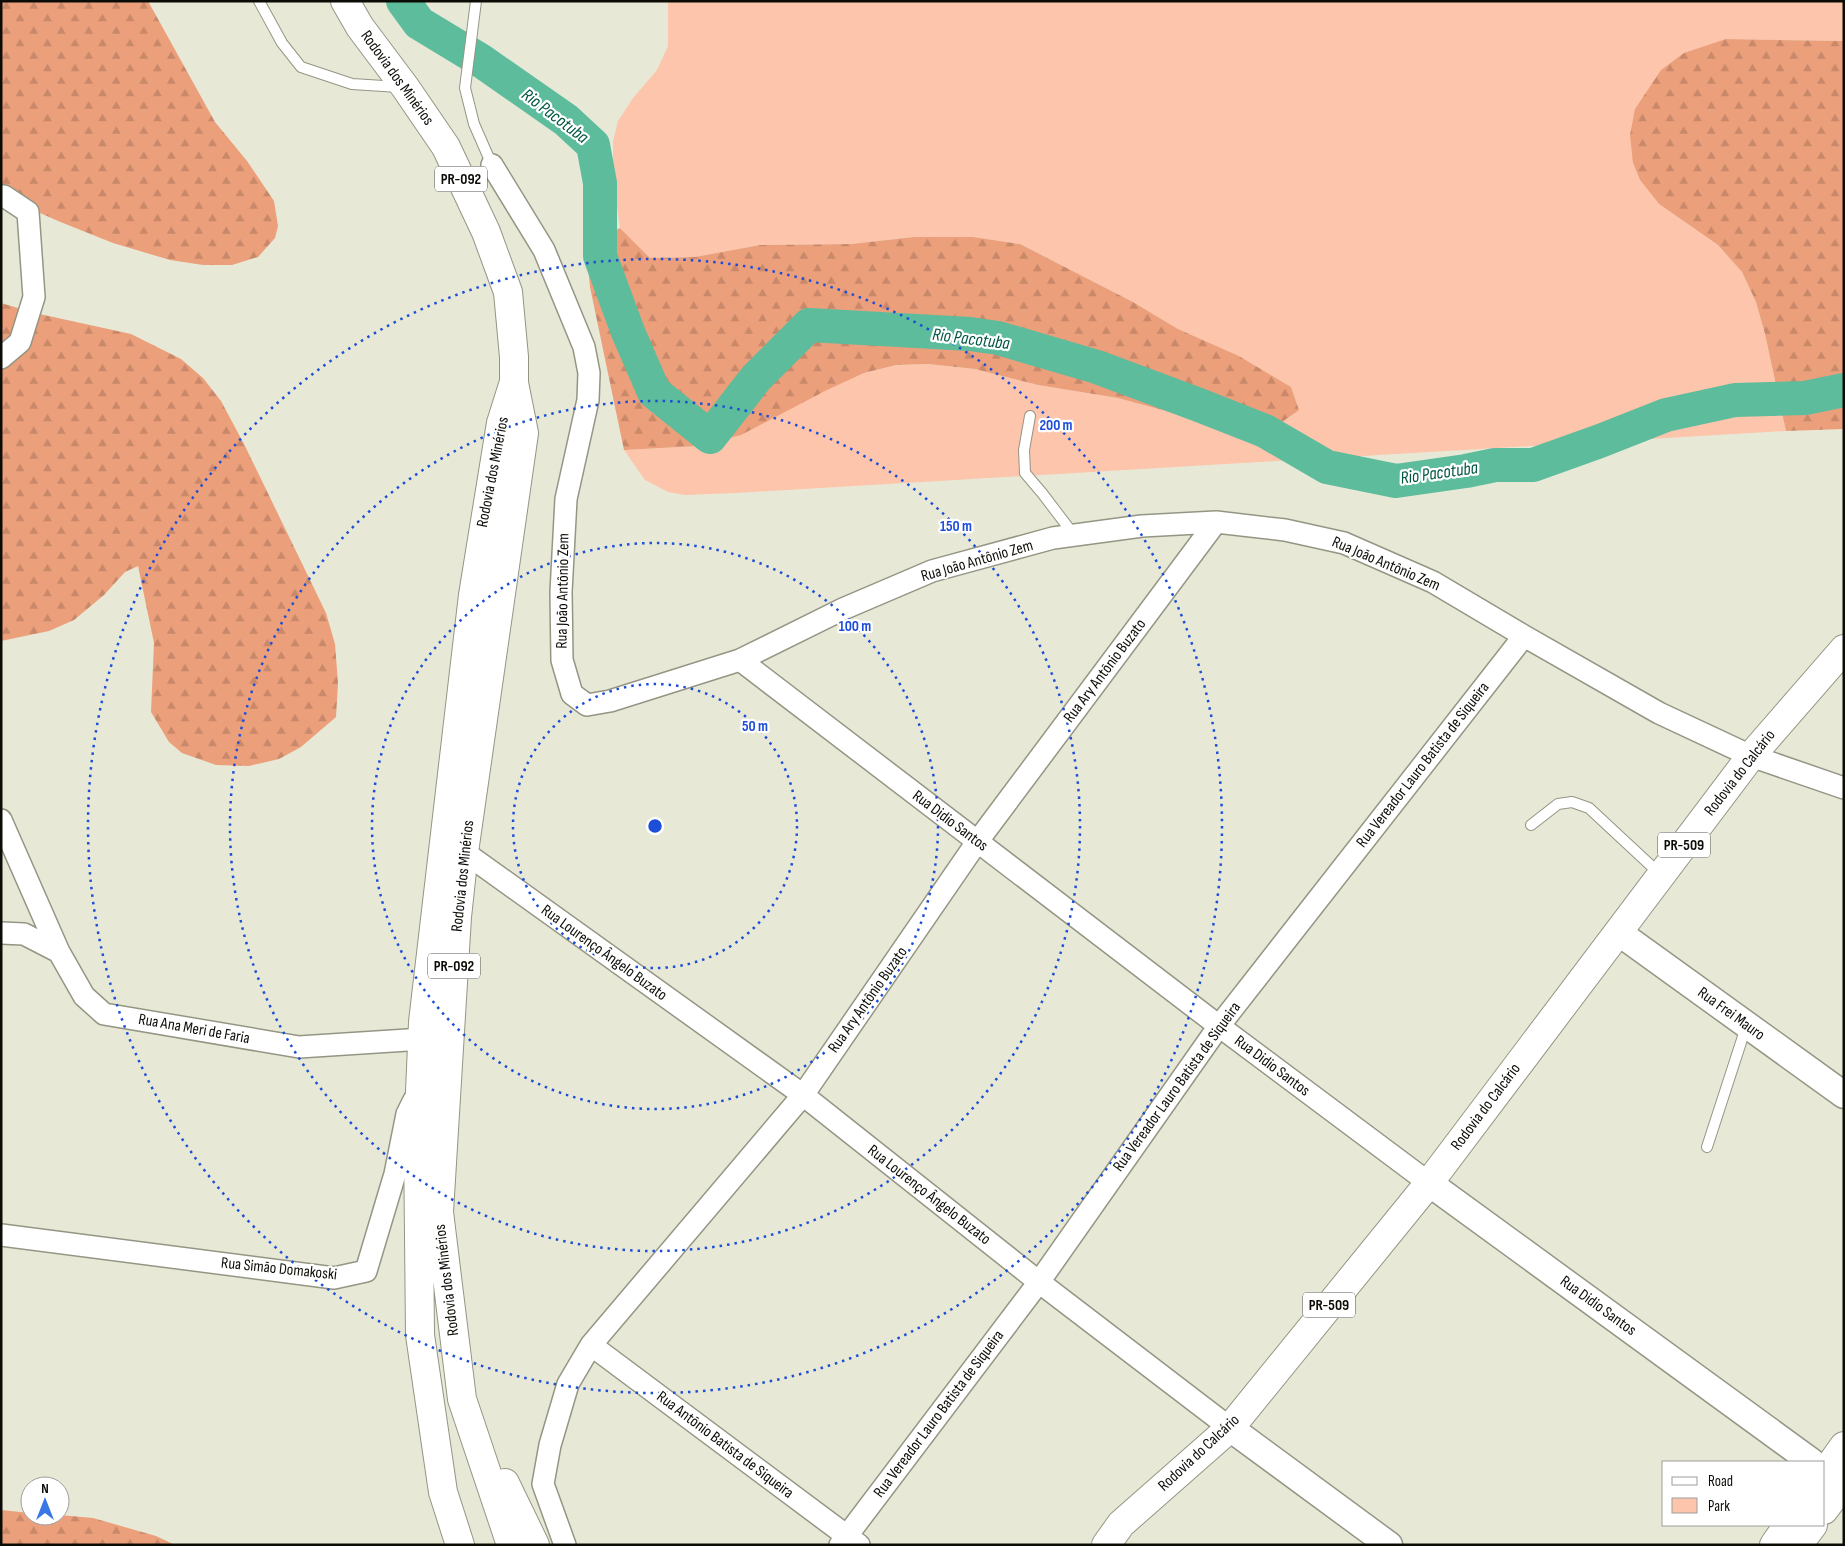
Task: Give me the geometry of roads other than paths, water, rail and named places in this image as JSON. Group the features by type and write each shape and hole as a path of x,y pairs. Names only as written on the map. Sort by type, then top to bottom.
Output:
{"main road":[{"name":"Rodovia dos Minérios","path":"344,1 360,27 405,87 446,147 486,232 508,292 514,357 514,383 524,433 464,852 457,927 439,1212 462,1399 511,1545"},
{"name":"Rodovia dos Minérios","path":"460,1545 443,1492 420,1335 418,1138 420,1088 424,1013 472,594 501,423 514,383"},
{"name":"Rodovia do Calcário","path":"1106,1545 1121,1524 1230,1428 1429,1183 1751,756 1844,650"},
{"path":"476,1443 494,1464 535,1545"},
{"path":"1825,1505 1831,1476 1844,1446"},
{"path":"1774,1545 1787,1526"},
{"path":"1798,1545 1812,1526"}],"street":[{"name":"Rua João Antônio Zem","path":"492,165 544,250 584,347 589,373 588,400 566,498 561,592 562,660 572,694 587,705 610,701 740,660 842,609 932,571 1053,538 1142,526 1216,522 1285,530 1344,543 1433,582 1659,713 1751,756 1844,788"},
{"path":"1,196 4,196 28,212 34,297 20,342 1,358"},
{"name":"Rua Ary Antônio Buzato","path":"565,1545 543,1484 550,1445 568,1384 591,1346 803,1095 977,842 1216,522"},
{"name":"Rua Vereador Lauro Batista de Siqueira","path":"849,1542 1039,1282 1219,1026 1524,636"},
{"name":"Rua Didio Santos","path":"740,660 1219,1026 1429,1183 1810,1461"},
{"name":"Rua Ana Meri de Faria","path":"1,820 59,952 84,996 104,1014 299,1047 423,1039"},
{"name":"Rua Lourenço Ângelo Buzato","path":"464,852 803,1095 1039,1282 1230,1428 1389,1545"},
{"name":"Rua Frei Mauro","path":"1618,932 1844,1095"},
{"path":"1,933 24,934 59,952"},
{"name":"Rua Simão Domakoski","path":"1,1235 334,1278 366,1271 395,1174 407,1114 420,1088"},
{"name":"Rua Antônio Batista de Siqueira","path":"591,1346 849,1542"}],"lane":[{"path":"259,1 282,43 301,67 352,84 405,87"},
{"path":"476,1 465,88 474,124 492,165"},
{"path":"1030,416 1024,450 1025,473 1042,492 1074,535"},
{"path":"1531,826 1558,804 1572,802 1589,808 1661,875"},
{"path":"1707,1147 1747,1025"}],"waterway":[{"name":"Rio Pacotuba","path":"403,1 419,23 480,60 566,120 593,145 600,183 600,256 628,332 654,392 710,437 756,378 809,325 970,334 998,338 1097,367 1199,405 1265,431 1327,467 1396,481 1495,465 1533,465 1666,415 1735,400 1805,398 1844,390"}]}
